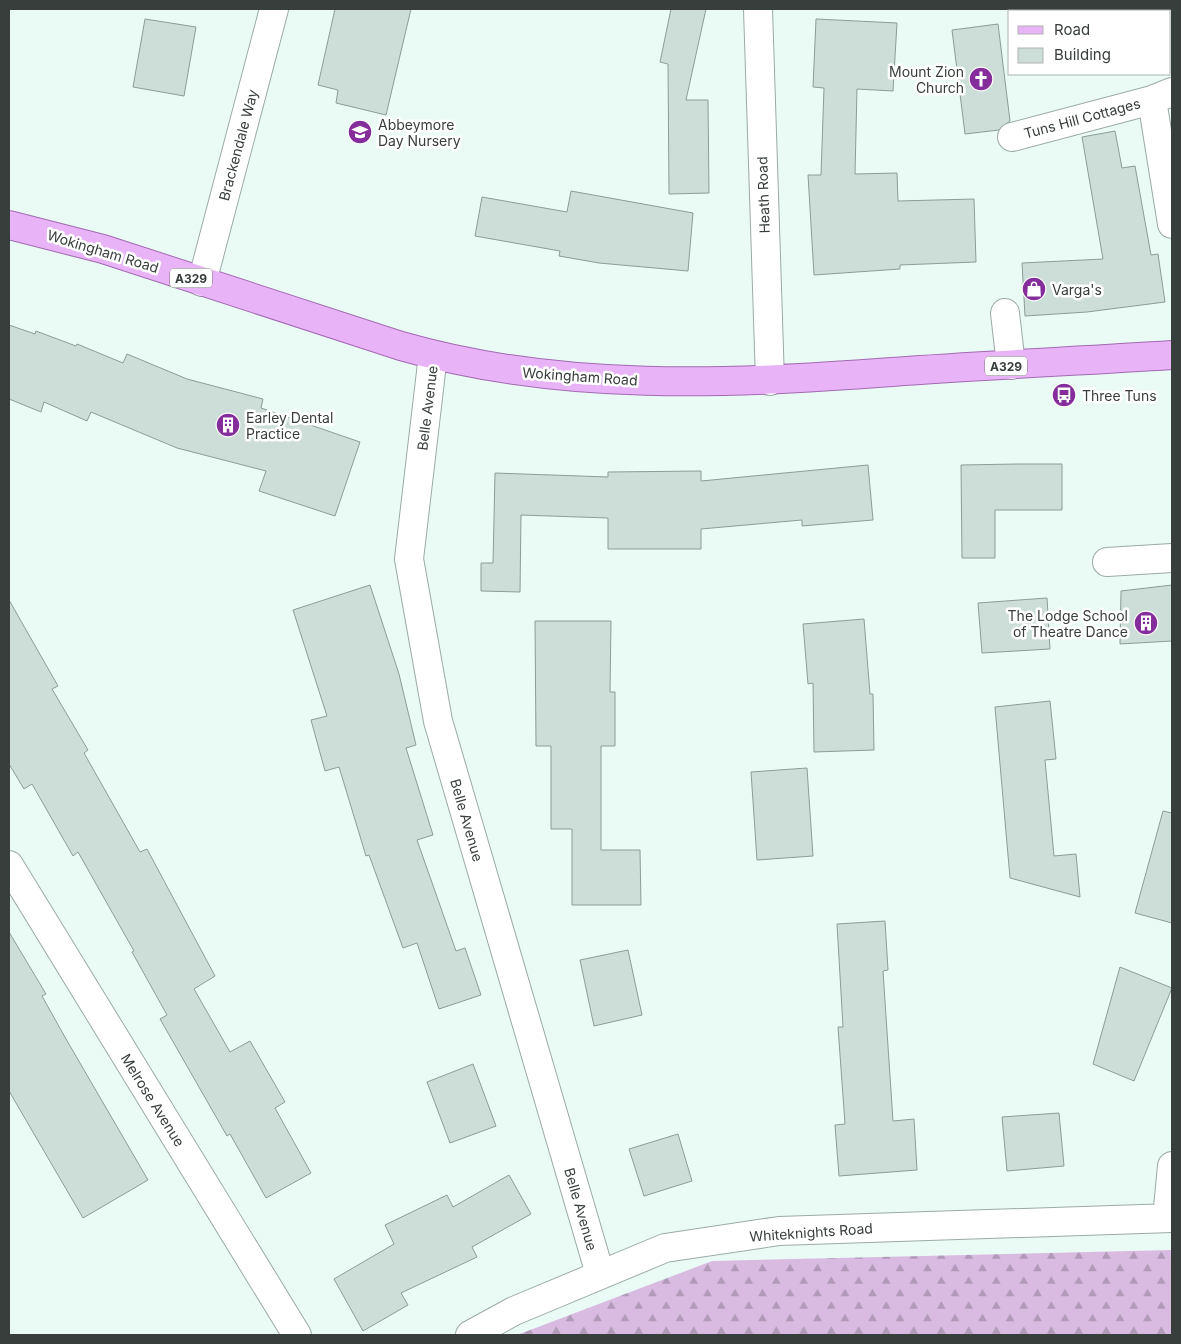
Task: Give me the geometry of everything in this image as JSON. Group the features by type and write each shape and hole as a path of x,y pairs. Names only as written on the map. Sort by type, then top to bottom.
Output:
{"main road":[{"name":"Wokingham Road","path":"9,224 103,250 433,356 525,373 608,380 770,381 1172,355"}],"street":[{"name":"Brackendale Way","path":"202,282 274,9"},
{"name":"Heath Road","path":"758,9 770,381"},
{"name":"Tuns Hill Cottages","path":"1012,136 1162,96 1172,224"},
{"path":"1005,313 1011,365"},
{"name":"Belle Avenue","path":"433,356 408,559 436,712 600,1274"},
{"path":"1107,562 1172,558"},
{"name":"Melrose Avenue","path":"9,865 297,1335"},
{"path":"1170,1218 1172,1166"},
{"name":"Whiteknights Road","path":"470,1335 514,1311 665,1248 779,1231 1170,1218"}],"green space":[{"path":"1172,1250 1172,1335 517,1335 712,1261"}],"building":[{"path":"335,9 411,9 386,115 336,103 338,90 318,85"},
{"path":"671,9 706,9 686,100 708,100 709,193 669,194 668,64 660,62"},
{"path":"145,19 196,27 184,96 133,87"},
{"path":"816,19 897,23 893,91 857,89 855,174 897,173 898,201 974,199 976,262 900,265 900,269 814,275 808,175 821,175 824,88 813,87"},
{"name":"Mount Zion Church","path":"998,24 1010,121 999,130 965,134 952,30"},
{"path":"1115,131 1122,168 1135,166 1151,255 1158,254 1165,302 1087,312 1025,316 1022,263 1103,259 1082,137"},
{"path":"571,191 693,213 688,271 599,263 559,256 560,251 475,236 482,197 567,212"},
{"path":"9,325 35,334 36,331 76,346 77,344 123,363 127,354 187,379 263,399 261,408 360,442 335,516 259,491 266,471 177,448 91,412 87,421 44,402 41,412 9,399"},
{"path":"1062,464 1062,510 995,510 995,558 962,558 961,465"},
{"path":"868,465 873,520 802,526 802,520 701,529 701,549 608,549 608,518 521,515 520,592 481,591 481,563 493,563 495,473 608,477 608,472 701,471 701,481"},
{"path":"370,585 399,674 416,745 406,748 433,835 417,840 456,951 465,948 481,995 439,1009 417,943 403,948 369,855 366,856 339,767 325,771 311,720 327,716 293,610"},
{"name":"The Lodge School of Theatre Dance","path":"1172,585 1172,641 1120,644 1121,591"},
{"path":"1047,598 1050,649 982,653 978,603"},
{"path":"9,600 58,686 52,689 88,750 84,753 140,852 147,849 215,976 194,989 230,1052 250,1041 285,1102 275,1108 311,1173 266,1198 230,1134 227,1136 160,1019 167,1015 132,952 134,951 78,852 73,856 32,784 24,789 9,764"},
{"path":"864,619 870,694 873,694 874,750 814,752 813,683 808,684 803,624"},
{"path":"535,621 611,621 610,692 615,692 615,746 601,746 601,850 640,850 641,905 572,905 572,829 551,829 551,746 536,746"},
{"path":"1050,701 1056,759 1045,760 1054,856 1076,854 1080,897 1010,878 995,707"},
{"path":"807,768 813,856 757,860 751,772"},
{"path":"1163,811 1172,813 1172,923 1135,913"},
{"path":"885,921 888,970 883,971 893,1121 914,1119 917,1170 839,1176 835,1125 845,1124 838,1027 843,1027 837,924"},
{"path":"9,932 46,994 42,996 66,1039 148,1180 83,1218 9,1091"},
{"path":"628,950 642,1015 594,1026 580,960"},
{"path":"1120,967 1172,988 1134,1081 1093,1064"},
{"path":"473,1064 496,1126 450,1143 427,1082"},
{"path":"1059,1113 1064,1166 1007,1171 1002,1117"},
{"path":"678,1134 692,1181 644,1196 629,1149"},
{"path":"509,1175 531,1214 472,1247 477,1257 401,1293 408,1305 363,1331 334,1279 394,1244 385,1225 447,1195 453,1207"}],"place":[{"name":"Mount Zion Church","path":"981,79"},
{"name":"Abbeymore Day Nursery","path":"360,132"},
{"name":"Varga's","path":"1034,289"},
{"name":"Three Tuns","path":"1064,395"},
{"name":"Earley Dental Practice","path":"228,425"},
{"name":"The Lodge School of Theatre Dance","path":"1146,623"}]}
